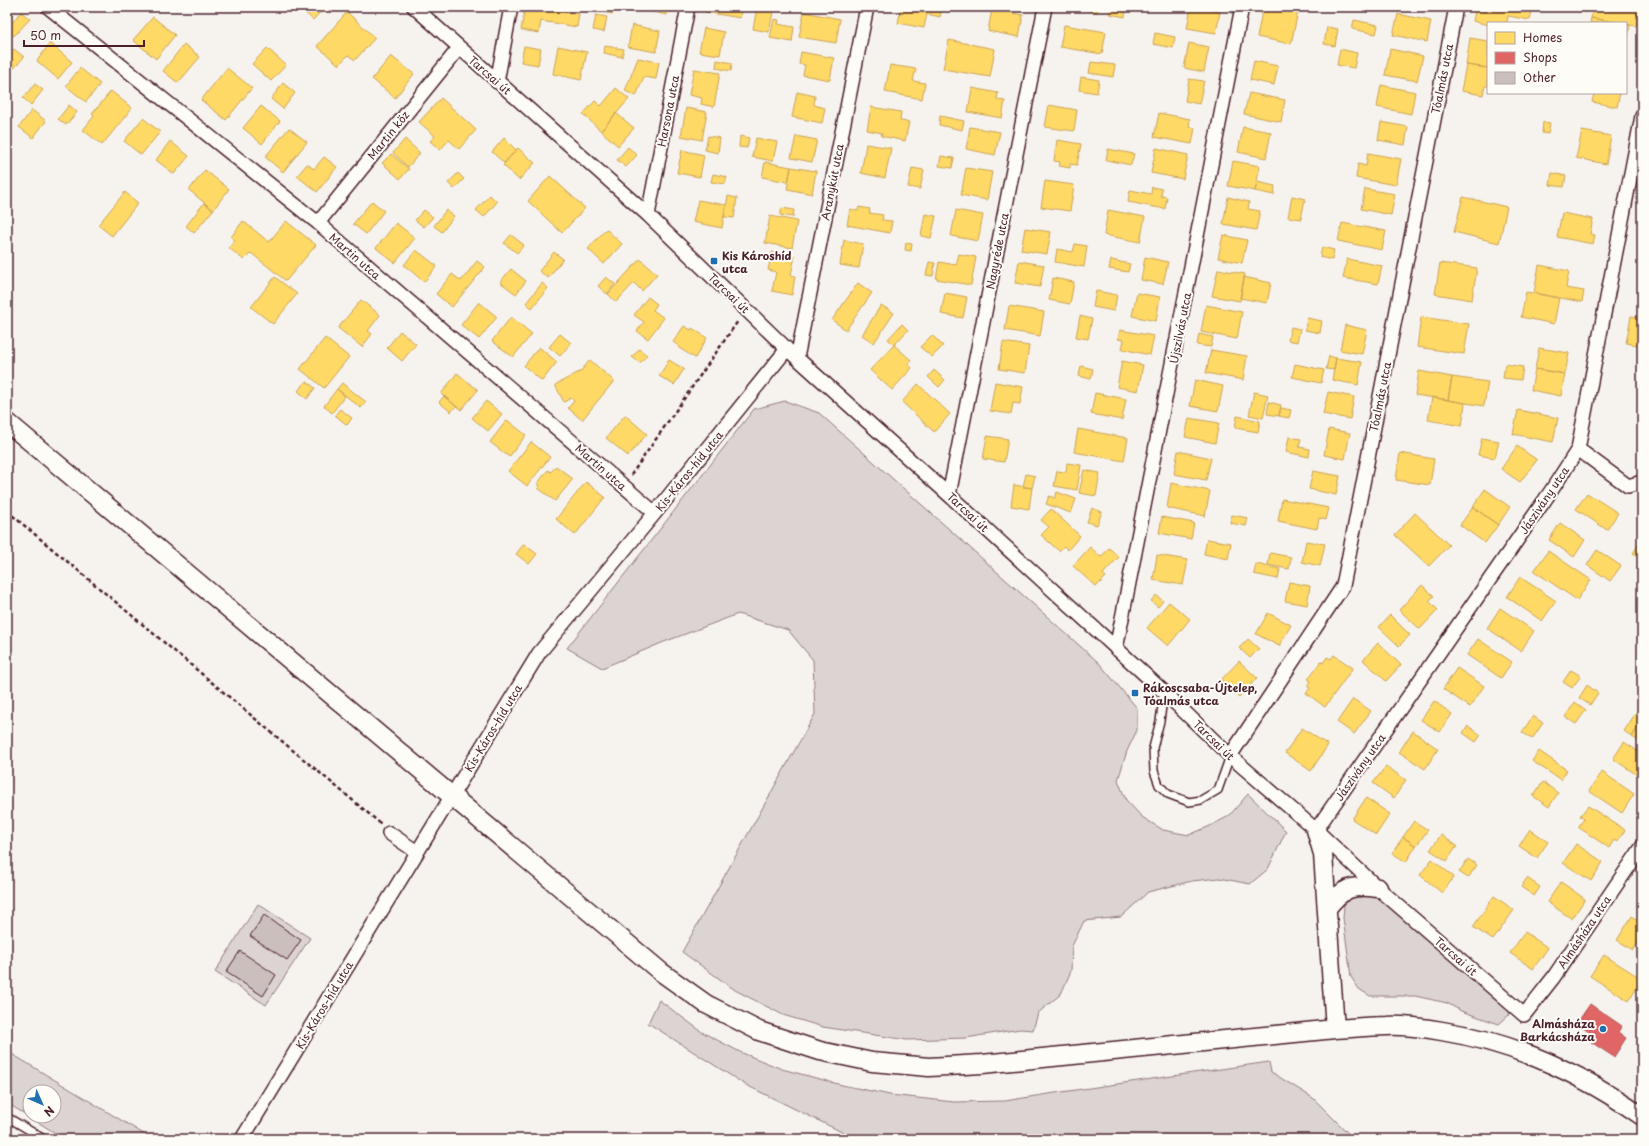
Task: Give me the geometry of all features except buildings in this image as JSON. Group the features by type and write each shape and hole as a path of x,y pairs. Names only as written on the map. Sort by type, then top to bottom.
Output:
{"main road":[{"path":"7,422 661,972 706,1004 760,1031 820,1051 872,1062 929,1068 1335,1029 1388,1026 1428,1029 1458,1034 1502,1045 1550,1062 1596,1085 1642,1116"},
{"path":"1316,830 1323,854 1335,1029"},
{"path":"1327,908 1337,895 1355,886 1378,888"}],"street":[{"name":"Martin utca","path":"48,7 318,223 655,513"},
{"name":"Tarcsai út","path":"414,7 648,215 787,349 1164,692 1230,756 1316,830 1378,888 1524,1015"},
{"path":"498,82 511,7"},
{"name":"Harsona utca","path":"648,215 688,7"},
{"name":"Aranykút utca","path":"797,358 867,7"},
{"name":"Nagyréde utca","path":"949,495 1045,7"},
{"name":"Újszilvás utca","path":"1116,648 1242,7"},
{"name":"Tóalmás utca","path":"1230,756 1343,586 1456,7"},
{"name":"Martin köz","path":"318,223 459,48"},
{"name":"Jászivány utca","path":"1316,830 1551,491 1578,449 1642,116"},
{"name":"Kis-Káros-híd utca","path":"242,1139 539,652 655,513 787,349"},
{"path":"1578,449 1628,486 1642,482"},
{"path":"389,833 417,852"},
{"name":"Almásháza utca","path":"1524,1015 1550,983 1642,847"}],"lane":[{"path":"1164,692 1160,721 1153,748 1154,771 1159,785 1168,794 1189,802 1201,800 1218,790 1230,756"},
{"path":"7,1117 44,1139"}],"path":[{"path":"623,486 746,309"},
{"path":"7,511 378,820 389,833"}],"shaded area":[{"path":"785,401 819,413 1099,663 1137,708 1137,730 1127,751 1118,780 1126,800 1142,817 1163,830 1189,835 1229,816 1248,794 1286,831 1268,869 1250,884 1219,878 1192,881 1148,892 1121,917 1084,921 1072,946 1071,971 1061,994 1038,1013 1033,1030 1020,1029 966,1038 907,1040 823,1027 783,1015 735,990 682,952 815,714 813,660 788,630 738,614 664,642 602,668 567,648 754,409"},
{"path":"1352,895 1381,895 1510,1007 1509,1015 1499,1024 1461,1011 1447,1003 1415,996 1370,996 1359,989 1351,977 1343,918 1344,905"},
{"path":"258,904 310,938 266,1005 215,972"},
{"path":"659,1000 702,1032 740,1052 782,1069 842,1085 890,1095 954,1102 1005,1101 1269,1062 1271,1072 1313,1098 1354,1139 856,1139 744,1084 648,1023"},
{"path":"7,1051 61,1084 22,1084 22,1112 7,1103"},
{"path":"62,1084 152,1139 65,1139 41,1124 62,1124"}],"place":[{"name":"Kis Károshíd utca","path":"714,261"},
{"name":"Rákoscsaba-Újtelep, Tóalmás utca","path":"1135,693"},
{"name":"Almásháza Barkácsháza","path":"1603,1029"}]}
